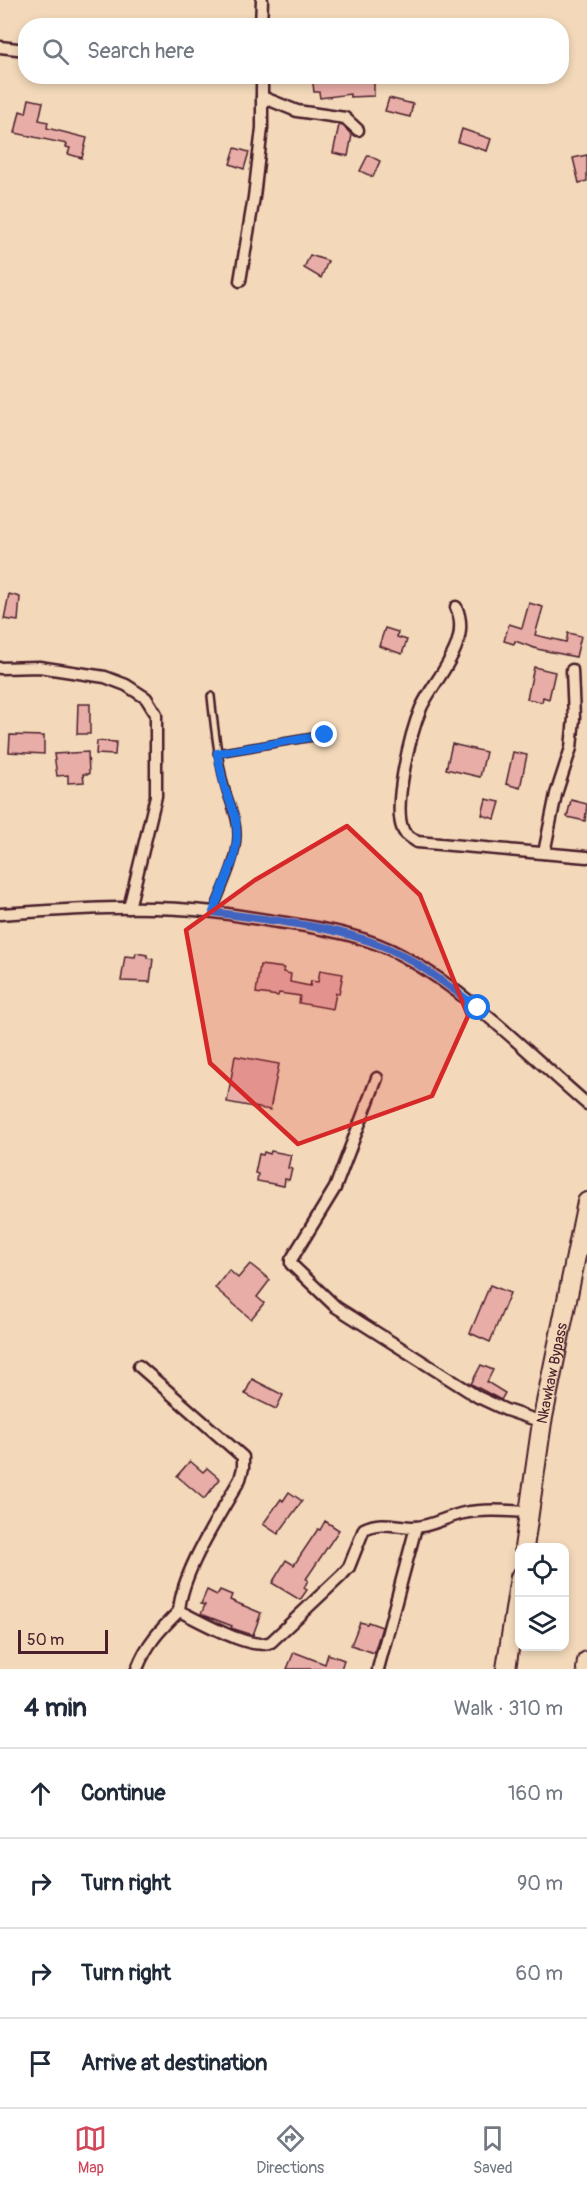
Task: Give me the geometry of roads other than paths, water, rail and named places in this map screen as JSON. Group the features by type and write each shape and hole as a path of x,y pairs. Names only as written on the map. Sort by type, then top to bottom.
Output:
{"highway":[{"name":"Nkawkaw Bypass","path":"525,1543 542,1422 587,1202"},
{"path":"506,1669 516,1597"},
{"path":"586,1669 587,1661"}],"street":[{"path":"261,18 262,0"},
{"path":"0,47 18,49"},
{"path":"240,281 262,128 262,84"},
{"path":"262,97 297,111 345,118 358,130"},
{"path":"456,607 459,613 458,643 446,668 421,707 400,789 400,819 404,832 417,842 587,857"},
{"path":"0,668 39,667 105,677 126,685 146,698 156,714 156,796 129,908"},
{"path":"544,853 556,794 571,748 574,718 572,670"},
{"path":"0,914 129,908 213,912 328,930 358,937 401,955 436,976 478,1008 587,1104"},
{"path":"377,1078 335,1188 291,1260 291,1264 336,1306 478,1397 506,1410 542,1422"},
{"path":"137,1669 144,1651 155,1635 179,1611 187,1576 240,1479 243,1468 243,1457 139,1366"},
{"path":"179,1611 245,1642 265,1645 271,1642 342,1575 349,1567 364,1529 371,1525 392,1524 416,1527 485,1510 529,1512"},
{"path":"378,1669 416,1527"}],"lane":[{"path":"211,696 217,753 224,786 236,819 237,837 234,858 213,912"},
{"path":"217,753 325,735"}]}
